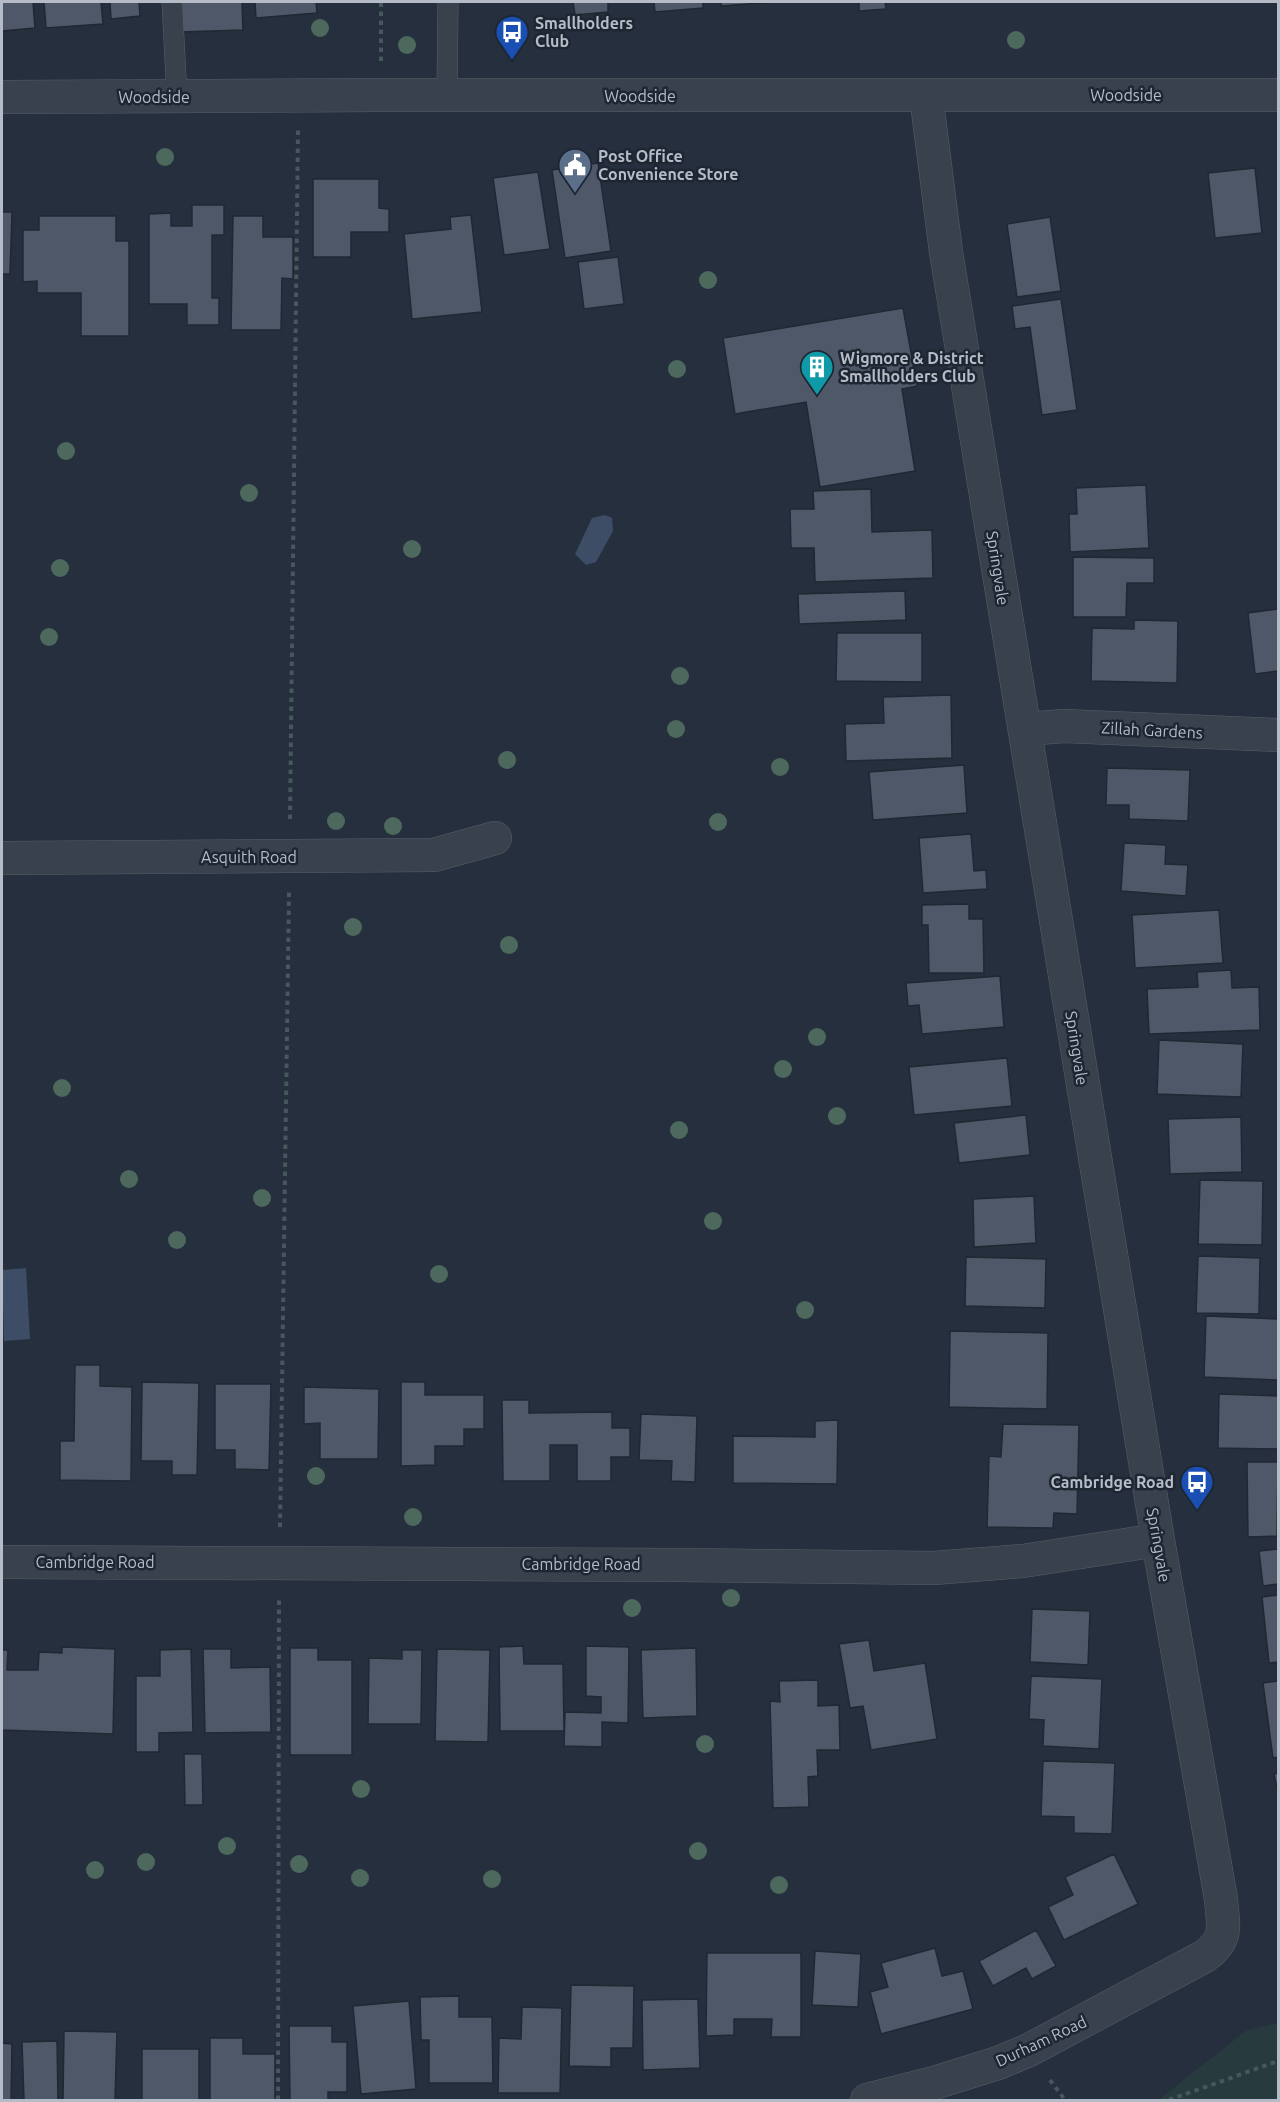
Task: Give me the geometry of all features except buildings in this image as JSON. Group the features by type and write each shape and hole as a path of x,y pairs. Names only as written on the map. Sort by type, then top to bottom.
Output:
{"street":[{"name":"Springvale","path":"926,95 946,252 1158,1540 1221,1899 1224,1928 1219,1946 1173,1974"},
{"name":"Woodside","path":"2,97 1278,95"},
{"name":"Zillah Gardens","path":"1025,729 1064,726 1278,735"},
{"name":"Asquith Road","path":"2,858 434,855 495,838"},
{"name":"Cambridge Road","path":"2,1562 934,1568 1023,1561 1158,1540"},
{"name":"Durham Road","path":"867,2100 934,2083 1019,2054 1173,1974"}],"lane":[{"path":"172,2 177,97"},
{"path":"447,96 448,2"}],"path":[{"path":"381,2 381,95"},
{"path":"278,2100 279,1562 298,128 305,128"},
{"path":"1170,2100 1278,2061"}],"green space":[{"path":"1278,2023 1278,2100 1158,2100 1247,2030"}],"water":[{"path":"605,515 612,518 613,531 596,562 586,565 575,554 592,518"},
{"path":"26,1268 30,1339 4,1341 2,1270"}],"place":[{"name":"Smallholders Club","path":"512,61"},
{"name":"Post Office Convenience Store","path":"575,194"},
{"name":"Wigmore & District Smallholders Club","path":"817,396"},
{"name":"Cambridge Road","path":"1197,1511"}]}
